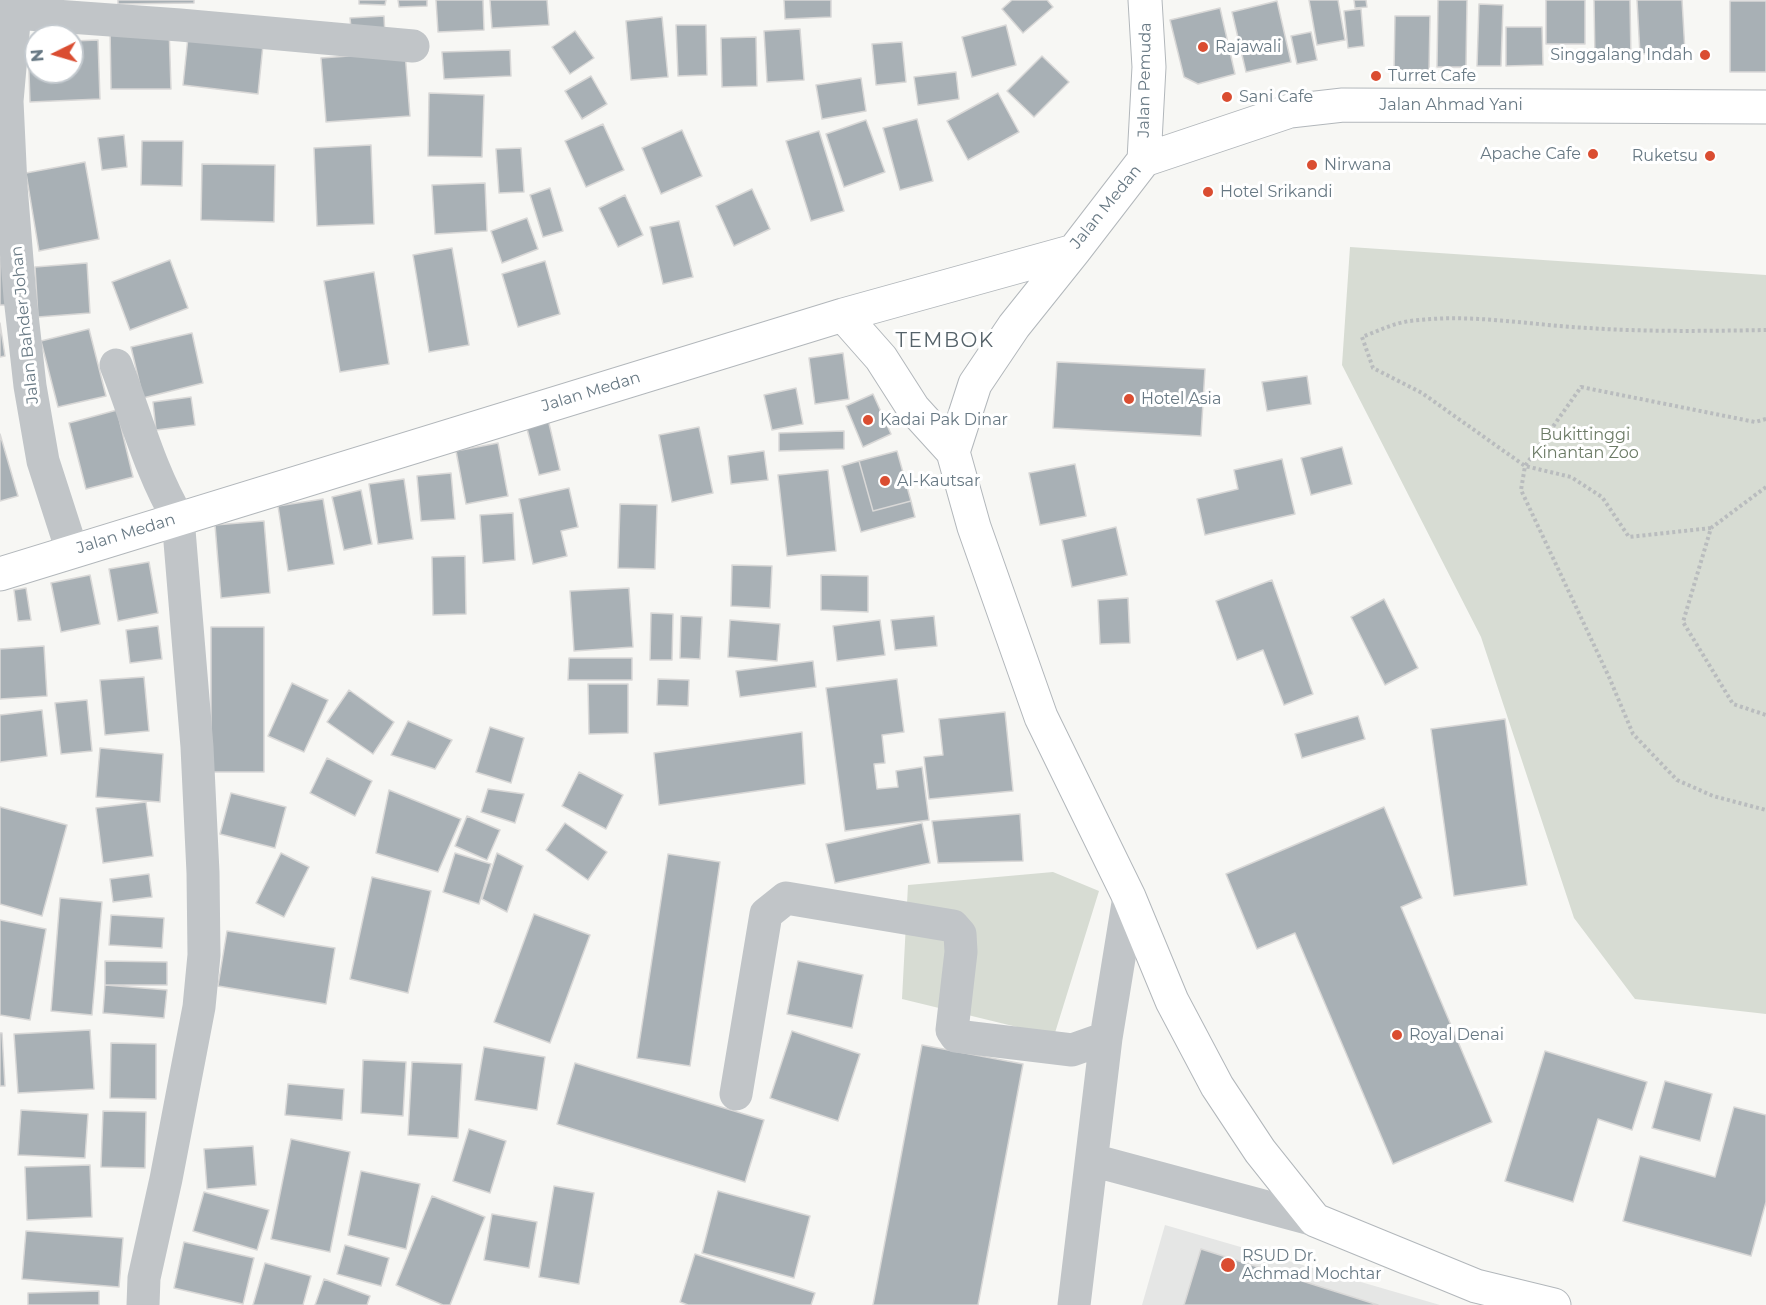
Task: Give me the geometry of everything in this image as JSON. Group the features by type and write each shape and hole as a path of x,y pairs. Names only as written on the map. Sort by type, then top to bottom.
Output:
{"main road":[{"name":"Jalan Pemuda","path":"1144,160 1149,67 1145,0"},
{"name":"Jalan Ahmad Yani","path":"1144,160 1290,111 1343,105 1766,107"},
{"name":"Jalan Medan","path":"0,574 843,315 1074,251 1144,160"},
{"path":"953,452 975,384 1014,326 1074,251"},
{"path":"843,315 881,358 913,408 953,452 974,527 1041,717 1129,897 1172,1000 1217,1086 1260,1151 1315,1220 1476,1286 1554,1305"}],"street":[{"path":"15,7 180,25 413,46"},
{"name":"Jalan Bahder Johan","path":"15,7 3,101 20,297 30,386 43,461 72,551"},
{"path":"116,365 155,473 166,499 178,518 197,747 203,873 204,955 199,1007 166,1179 144,1278 143,1305"},
{"path":"1074,1305 1106,1038 1129,897"},
{"path":"736,1094 766,914 786,898 953,926 960,934 961,952 951,1030 956,1036 1072,1050 1106,1038"},
{"path":"1092,1160 1315,1220"}],"path":[{"path":"1766,330 1684,332 1597,329 1512,320 1458,318 1408,321 1362,337 1373,368 1422,393 1525,466 1571,477 1602,497 1629,537 1711,528 1766,487"},
{"path":"1766,419 1755,422 1581,387 1525,466 1521,490 1610,677 1633,735 1677,780 1713,796 1766,810"},
{"path":"1711,528 1683,622 1732,704 1766,715"}],"shaded area":[{"name":"RSUD Dr. Achmad Mochtar","path":"1165,1225 1440,1305 1142,1305"}],"green space":[{"name":"Bukittinggi Kinantan Zoo","path":"1350,247 1766,275 1766,1014 1635,999 1574,918 1481,637 1342,365"},
{"path":"1053,872 1099,891 1054,1036 902,999 908,885"}],"building":[{"path":"118,0 194,0 194,3 118,4"},
{"path":"359,0 386,0 385,5 359,4"},
{"path":"398,0 427,0 427,6 399,7"},
{"path":"436,0 483,0 484,30 438,32"},
{"path":"490,0 547,0 549,25 492,28"},
{"path":"784,0 831,0 831,17 785,19"},
{"path":"1012,0 1047,0 1053,7 1023,33 1002,9"},
{"path":"1309,0 1338,0 1345,40 1317,45"},
{"path":"1354,0 1366,0 1367,7 1355,8"},
{"path":"1438,0 1467,0 1466,67 1437,67"},
{"path":"1546,0 1585,0 1585,44 1546,44"},
{"path":"1594,0 1630,0 1631,61 1595,61"},
{"path":"1637,0 1682,0 1685,52 1640,54"},
{"path":"1277,1 1291,62 1246,72 1232,12"},
{"path":"1730,1 1766,1 1766,72 1730,72"},
{"path":"1479,4 1503,5 1501,66 1477,66"},
{"name":"Rajawali","path":"1220,8 1235,74 1198,84 1184,77 1170,20"},
{"path":"1361,9 1364,46 1348,48 1344,11"},
{"path":"384,16 385,36 352,38 350,18"},
{"path":"1395,16 1430,16 1429,73 1394,72"},
{"path":"662,17 668,77 631,80 626,21"},
{"path":"676,25 706,25 707,75 678,76"},
{"path":"1006,25 1016,65 972,77 962,37"},
{"path":"110,26 169,26 171,89 111,89"},
{"path":"1506,27 1542,27 1543,65 1506,66"},
{"path":"800,29 804,80 767,82 764,31"},
{"path":"575,31 594,58 570,74 552,47"},
{"path":"1311,32 1317,60 1297,64 1291,36"},
{"path":"188,37 263,45 258,94 183,85"},
{"path":"756,37 757,86 722,87 721,38"},
{"path":"98,40 100,99 30,102 29,84 84,84 84,41"},
{"path":"902,42 906,82 876,85 872,44"},
{"path":"510,50 511,76 444,79 442,52"},
{"path":"405,52 410,116 326,122 321,58"},
{"path":"1042,56 1069,82 1034,117 1007,91"},
{"path":"956,72 959,99 918,105 914,77"},
{"path":"591,76 607,104 582,119 565,91"},
{"path":"861,78 866,111 822,119 816,85"},
{"path":"429,93 484,95 482,157 428,156"},
{"path":"998,93 1019,132 968,160 947,121"},
{"path":"917,119 933,181 900,190 883,128"},
{"path":"866,120 885,172 844,187 826,134"},
{"path":"603,124 624,170 586,187 565,141"},
{"path":"682,130 702,176 661,194 642,148"},
{"path":"819,131 844,211 811,221 786,141"},
{"path":"124,135 127,167 102,170 98,138"},
{"path":"142,141 183,141 182,186 141,185"},
{"path":"371,145 374,224 317,226 314,148"},
{"path":"521,148 524,192 499,193 496,149"},
{"path":"85,162 99,239 39,251 26,173"},
{"path":"202,164 275,165 274,222 201,220"},
{"path":"485,183 487,231 435,234 432,185"},
{"path":"550,188 563,231 543,237 530,195"},
{"path":"752,189 770,229 734,246 716,206"},
{"path":"625,195 643,235 618,247 599,208"},
{"path":"527,218 538,249 502,263 491,231"},
{"path":"679,221 693,277 663,284 650,227"},
{"path":"452,248 469,345 429,352 413,255"},
{"path":"0,249 10,305 0,305"},
{"path":"170,260 188,308 130,330 112,282"},
{"path":"545,261 560,314 518,327 502,274"},
{"path":"87,263 90,313 38,317 35,267"},
{"path":"374,272 389,364 340,372 324,281"},
{"path":"0,323 5,356 0,357"},
{"path":"89,329 106,396 58,407 41,341"},
{"path":"192,333 203,383 143,398 131,347"},
{"path":"843,353 849,399 815,404 809,358"},
{"name":"Hotel Asia","path":"1057,362 1205,369 1201,436 1053,428"},
{"path":"1307,376 1311,404 1267,411 1262,382"},
{"path":"796,388 803,424 772,430 764,395"},
{"name":"Kadai Pak Dinar","path":"873,394 891,434 863,447 846,406"},
{"path":"191,397 195,425 156,430 153,402"},
{"path":"117,410 133,477 86,489 69,423"},
{"path":"547,415 560,470 539,475 525,421"},
{"path":"699,427 713,493 672,502 659,435"},
{"path":"844,431 844,449 779,451 779,433"},
{"path":"0,434 18,496 0,501"},
{"path":"498,443 508,496 466,504 456,451"},
{"path":"1342,447 1352,484 1311,495 1301,458"},
{"path":"764,451 768,480 731,484 728,456"},
{"name":"Al-Kautsar","path":"897,451 911,501 873,511 859,461"},
{"path":"1282,459 1295,514 1205,535 1197,499 1238,489 1234,470"},
{"path":"859,461 873,511 911,501 915,517 861,532 842,466"},
{"path":"1075,464 1086,516 1040,525 1029,473"},
{"path":"828,470 836,551 787,556 778,475"},
{"path":"451,473 455,519 421,521 417,476"},
{"path":"404,479 413,539 378,544 369,484"},
{"path":"569,488 578,527 561,531 567,556 533,564 519,499"},
{"path":"361,490 372,544 344,550 332,497"},
{"path":"323,499 334,564 288,571 278,506"},
{"path":"620,504 657,505 655,569 618,568"},
{"path":"513,513 515,560 483,563 480,515"},
{"path":"264,521 270,593 221,598 215,525"},
{"path":"1116,527 1127,575 1072,587 1062,540"},
{"path":"465,556 466,614 433,615 432,557"},
{"path":"149,562 158,613 118,621 109,569"},
{"path":"732,565 772,566 770,608 731,606"},
{"path":"90,575 100,624 61,632 51,583"},
{"path":"821,575 868,576 868,612 821,610"},
{"path":"1272,580 1313,694 1284,705 1263,650 1237,660 1216,601"},
{"path":"26,588 31,620 18,621 14,590"},
{"path":"629,588 633,647 574,651 570,591"},
{"path":"1128,598 1130,643 1100,644 1098,600"},
{"path":"1384,599 1418,668 1385,685 1351,617"},
{"path":"651,613 673,614 672,660 650,660"},
{"path":"681,616 702,617 700,659 680,658"},
{"path":"934,616 937,646 895,650 891,620"},
{"path":"730,620 780,624 777,661 728,657"},
{"path":"880,620 885,655 837,661 833,626"},
{"path":"158,626 162,659 130,663 126,630"},
{"path":"211,627 264,627 264,772 211,772"},
{"path":"44,646 47,696 0,699 0,649"},
{"path":"569,658 632,658 632,680 568,680"},
{"path":"813,661 816,687 740,697 736,671"},
{"path":"144,677 149,731 105,735 100,680"},
{"path":"658,679 689,680 688,706 657,705"},
{"path":"897,679 904,732 882,735 885,763 874,764 877,789 898,787 896,771 922,767 929,820 845,831 826,688"},
{"path":"292,683 328,700 304,752 268,736"},
{"path":"588,684 628,684 628,733 589,734"},
{"path":"349,690 394,722 373,754 327,722"},
{"path":"87,700 92,751 61,754 55,703"},
{"path":"42,710 47,756 0,762 0,715"},
{"path":"1005,712 1013,791 929,799 924,757 943,755 939,719"},
{"path":"1358,716 1365,739 1302,758 1295,734"},
{"path":"1505,719 1527,885 1454,896 1431,729"},
{"path":"408,721 452,740 435,769 391,755"},
{"path":"490,727 524,738 511,783 476,772"},
{"path":"802,732 805,784 659,805 654,753"},
{"path":"100,748 163,754 160,802 96,797"},
{"path":"327,758 372,781 355,816 310,793"},
{"path":"579,772 623,795 606,829 562,806"},
{"path":"488,789 524,794 515,823 481,812"},
{"path":"389,790 461,819 438,872 376,853"},
{"path":"231,793 286,807 275,848 220,834"},
{"path":"146,802 153,856 103,863 96,808"},
{"path":"0,807 67,825 42,916 0,904"},
{"name":"Royal Denai","path":"1384,807 1422,898 1401,907 1492,1122 1393,1164 1295,933 1257,949 1226,874"},
{"path":"1020,814 1023,861 938,863 932,821"},
{"path":"467,816 500,830 487,860 455,846"},
{"path":"565,823 607,852 588,880 546,850"},
{"path":"922,823 930,863 835,883 826,844"},
{"path":"281,853 309,867 284,917 256,903"},
{"path":"455,853 491,864 479,904 443,892"},
{"path":"497,853 523,866 507,912 482,899"},
{"path":"668,854 720,862 690,1066 637,1058"},
{"path":"149,874 152,897 113,902 110,879"},
{"path":"372,877 431,891 408,993 350,979"},
{"path":"60,898 102,902 92,1015 51,1011"},
{"path":"534,914 590,935 550,1043 494,1022"},
{"path":"111,915 164,918 162,948 109,945"},
{"path":"0,920 46,929 30,1020 0,1015"},
{"path":"227,931 335,948 326,1004 218,986"},
{"path":"105,961 167,962 167,985 105,985"},
{"path":"798,961 863,975 852,1028 787,1014"},
{"path":"105,985 167,990 164,1018 103,1013"},
{"path":"90,1030 94,1089 18,1093 14,1034"},
{"path":"792,1031 860,1054 838,1121 770,1098"},
{"path":"0,1033 2,1033 5,1086 0,1086"},
{"path":"111,1043 156,1044 156,1099 110,1098"},
{"path":"922,1045 1023,1064 978,1305 873,1305"},
{"path":"484,1047 545,1057 537,1110 475,1100"},
{"path":"1545,1051 1647,1082 1632,1130 1598,1119 1573,1202 1505,1181"},
{"path":"363,1060 406,1062 403,1116 361,1113"},
{"path":"412,1062 462,1064 458,1138 408,1135"},
{"path":"575,1063 764,1120 745,1182 557,1124"},
{"path":"1665,1081 1712,1094 1700,1141 1652,1128"},
{"path":"288,1084 344,1089 342,1120 285,1115"},
{"path":"1734,1107 1766,1115 1766,1202 1751,1256 1623,1221 1640,1156 1715,1177"},
{"path":"21,1110 88,1114 85,1158 18,1155"},
{"path":"103,1111 146,1112 145,1168 101,1167"},
{"path":"469,1129 506,1141 490,1193 453,1181"},
{"path":"291,1139 350,1152 330,1252 271,1239"},
{"path":"253,1146 256,1185 207,1189 204,1149"},
{"path":"90,1165 92,1217 27,1220 25,1167"},
{"path":"361,1171 420,1184 406,1249 348,1235"},
{"path":"554,1186 594,1193 579,1284 539,1277"},
{"path":"718,1191 810,1216 794,1278 702,1253"},
{"path":"204,1192 269,1210 257,1250 193,1231"},
{"path":"432,1196 485,1217 450,1305 443,1305 396,1285"},
{"path":"492,1214 537,1222 529,1268 484,1260"},
{"path":"26,1231 123,1238 119,1287 22,1279"},
{"path":"184,1242 254,1258 243,1304 174,1288"},
{"path":"345,1245 389,1258 381,1286 337,1274"},
{"path":"1201,1249 1378,1305 1184,1305"},
{"path":"695,1254 815,1293 811,1305 688,1305 680,1302"},
{"path":"265,1263 311,1276 303,1305 253,1305"},
{"path":"324,1279 370,1296 367,1305 315,1305"},
{"path":"99,1291 99,1305 28,1305 28,1293"}],"place":[{"name":"Rajawali","path":"1203,47"},
{"name":"Singgalang Indah","path":"1705,55"},
{"name":"Turret Cafe","path":"1376,76"},
{"name":"Sani Cafe","path":"1227,97"},
{"name":"Apache Cafe","path":"1593,154"},
{"name":"Ruketsu","path":"1710,156"},
{"name":"Nirwana","path":"1312,165"},
{"name":"Hotel Srikandi","path":"1208,192"},
{"name":"Hotel Asia","path":"1129,399"},
{"name":"Kadai Pak Dinar","path":"868,420"},
{"name":"Al-Kautsar","path":"885,481"},
{"name":"Royal Denai","path":"1397,1035"},
{"name":"RSUD Dr. Achmad Mochtar","path":"1228,1265"}],"district":[{"name":"TEMBOK","path":"945,341"}]}
